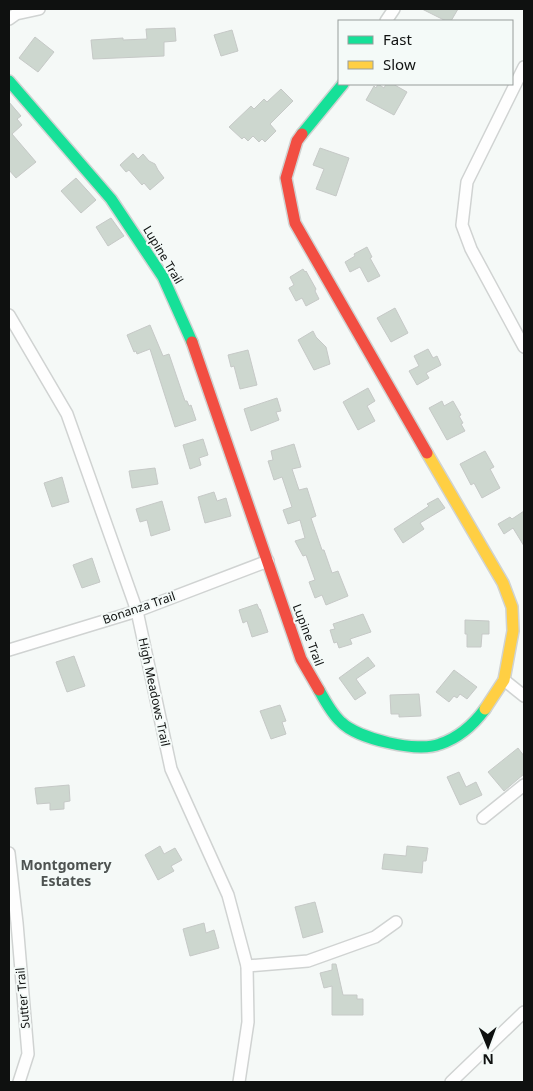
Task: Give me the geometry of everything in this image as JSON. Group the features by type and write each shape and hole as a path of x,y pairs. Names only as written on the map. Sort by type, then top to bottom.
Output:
{"street":[{"path":"9,19 16,14 39,9"},
{"path":"387,20 394,9"},
{"path":"524,68 467,182 462,225 471,249 524,347"},
{"name":"Lupine Trail","path":"9,81 111,199 163,277 194,346 301,659 312,681 341,723 366,737 392,744 439,745 464,731 484,712 504,680 513,631 512,607 503,583 295,223 286,178 298,142 342,85"},
{"name":"High Meadows Trail","path":"9,315 67,414 137,611 171,769 228,894 247,966 248,1022 239,1082"},
{"name":"Bonanza Trail","path":"9,650 137,611 268,561"},
{"path":"504,680 524,696"},
{"path":"483,818 524,784"},
{"name":"Sutter Trail","path":"9,853 28,1054 19,1082"},
{"path":"247,966 308,961 375,937 396,922"},
{"path":"451,1082 524,1012"}],"building":[{"path":"422,9 458,9 452,20 444,20"},
{"path":"175,28 176,41 164,42 164,56 93,59 91,40 147,39 146,29"},
{"path":"232,30 238,51 221,56 214,35"},
{"path":"35,37 54,52 38,72 19,58"},
{"path":"378,85 384,88 386,85 395,85 407,92 394,115 366,100 374,86 376,88"},
{"path":"281,89 293,101 270,124 276,131 265,142 262,139 259,142 253,136 248,141 244,137 242,139 229,127 251,106 254,109 264,99 267,102"},
{"path":"9,102 21,116 17,119 22,125 12,134 36,162 16,178 9,170"},
{"path":"320,148 349,158 336,196 316,189 324,169 313,165"},
{"path":"133,153 138,159 143,154 149,161 155,164 164,178 150,190 144,183 142,185 129,170 126,172 120,165"},
{"path":"76,178 96,200 81,213 61,191"},
{"path":"111,218 124,236 108,246 96,227"},
{"path":"367,247 372,257 370,258 380,276 368,282 360,267 350,272 345,262 355,256 354,254"},
{"path":"303,269 316,289 315,291 319,299 306,306 302,298 296,301 289,288 294,285 290,277"},
{"path":"395,308 408,333 391,342 377,318"},
{"path":"150,325 163,356 169,354 185,401 187,401 189,406 191,405 196,420 175,427 150,349 137,354 136,351 134,352 127,335"},
{"path":"313,331 326,347 330,364 314,370 298,340"},
{"path":"428,349 433,358 437,356 441,365 426,373 429,378 417,385 409,371 419,366 414,356"},
{"path":"248,350 257,385 240,389 234,366 231,367 228,355"},
{"path":"368,388 375,401 367,406 375,421 358,430 343,402"},
{"path":"277,398 281,411 276,412 279,420 251,431 244,409"},
{"path":"442,401 444,406 453,401 461,415 459,416 463,423 461,424 465,431 447,440 429,408"},
{"path":"203,439 208,455 199,458 201,465 190,469 183,445"},
{"path":"294,444 301,467 292,469 299,490 307,488 316,516 311,518 322,550 324,550 332,573 338,571 348,596 326,605 322,595 315,598 309,582 315,580 306,555 303,556 295,541 305,538 300,520 288,524 283,510 292,507 282,477 274,480 268,461 273,460 271,451"},
{"path":"485,451 494,467 490,469 500,488 482,498 474,483 471,485 460,464"},
{"path":"155,468 158,484 132,488 129,471"},
{"path":"62,477 69,502 52,507 44,483"},
{"path":"214,492 217,501 226,498 231,516 205,523 198,497"},
{"path":"438,498 445,508 420,523 424,529 403,543 394,529"},
{"path":"162,501 170,530 151,536 147,520 140,522 136,509"},
{"path":"524,511 524,546 513,528 504,534 498,524 510,517 512,519"},
{"path":"92,558 100,582 82,588 73,565"},
{"path":"257,604 268,632 252,637 247,621 243,623 239,610"},
{"path":"363,614 371,632 350,639 352,644 339,648 337,642 334,643 330,630 335,629 333,624"},
{"path":"465,620 489,621 489,634 482,634 481,647 467,647"},
{"path":"74,656 85,686 67,692 56,662"},
{"path":"368,657 375,666 356,679 366,693 355,700 339,678"},
{"path":"454,670 477,687 467,699 460,694 457,698 454,696 449,702 436,692"},
{"path":"419,694 421,716 399,717 399,714 391,714 390,695"},
{"path":"280,705 286,721 282,722 286,734 271,739 260,711"},
{"path":"518,748 524,756 524,774 504,791 488,772"},
{"path":"459,772 466,787 476,782 482,795 460,805 447,777"},
{"path":"69,785 70,801 64,802 64,809 50,810 50,803 37,804 35,788"},
{"path":"160,846 164,854 175,848 182,860 171,866 174,871 158,880 145,855"},
{"path":"407,846 428,848 426,861 423,861 422,873 382,869 384,854 406,856"},
{"path":"315,902 323,932 303,938 295,907"},
{"path":"204,923 206,933 214,930 219,948 190,956 183,929"},
{"path":"332,964 336,964 343,995 357,995 357,999 363,999 363,1015 332,1015 332,986 324,988 320,973 332,970"}],"traffic: fast":[{"path":"9,81 111,199 163,277 192,342"},
{"path":"302,134 342,85"},
{"path":"319,690 335,715 349,728 374,739 418,747 440,744 453,738 465,730 485,709"}],"traffic: slow":[{"path":"427,453 503,583 512,607 513,631 504,680 485,709"}],"traffic: jam":[{"path":"302,134 297,141 286,178 295,223 427,453"},
{"path":"192,342 301,659 319,690"}],"district":[{"name":"Montgomery Estates","path":"66,874"}]}
